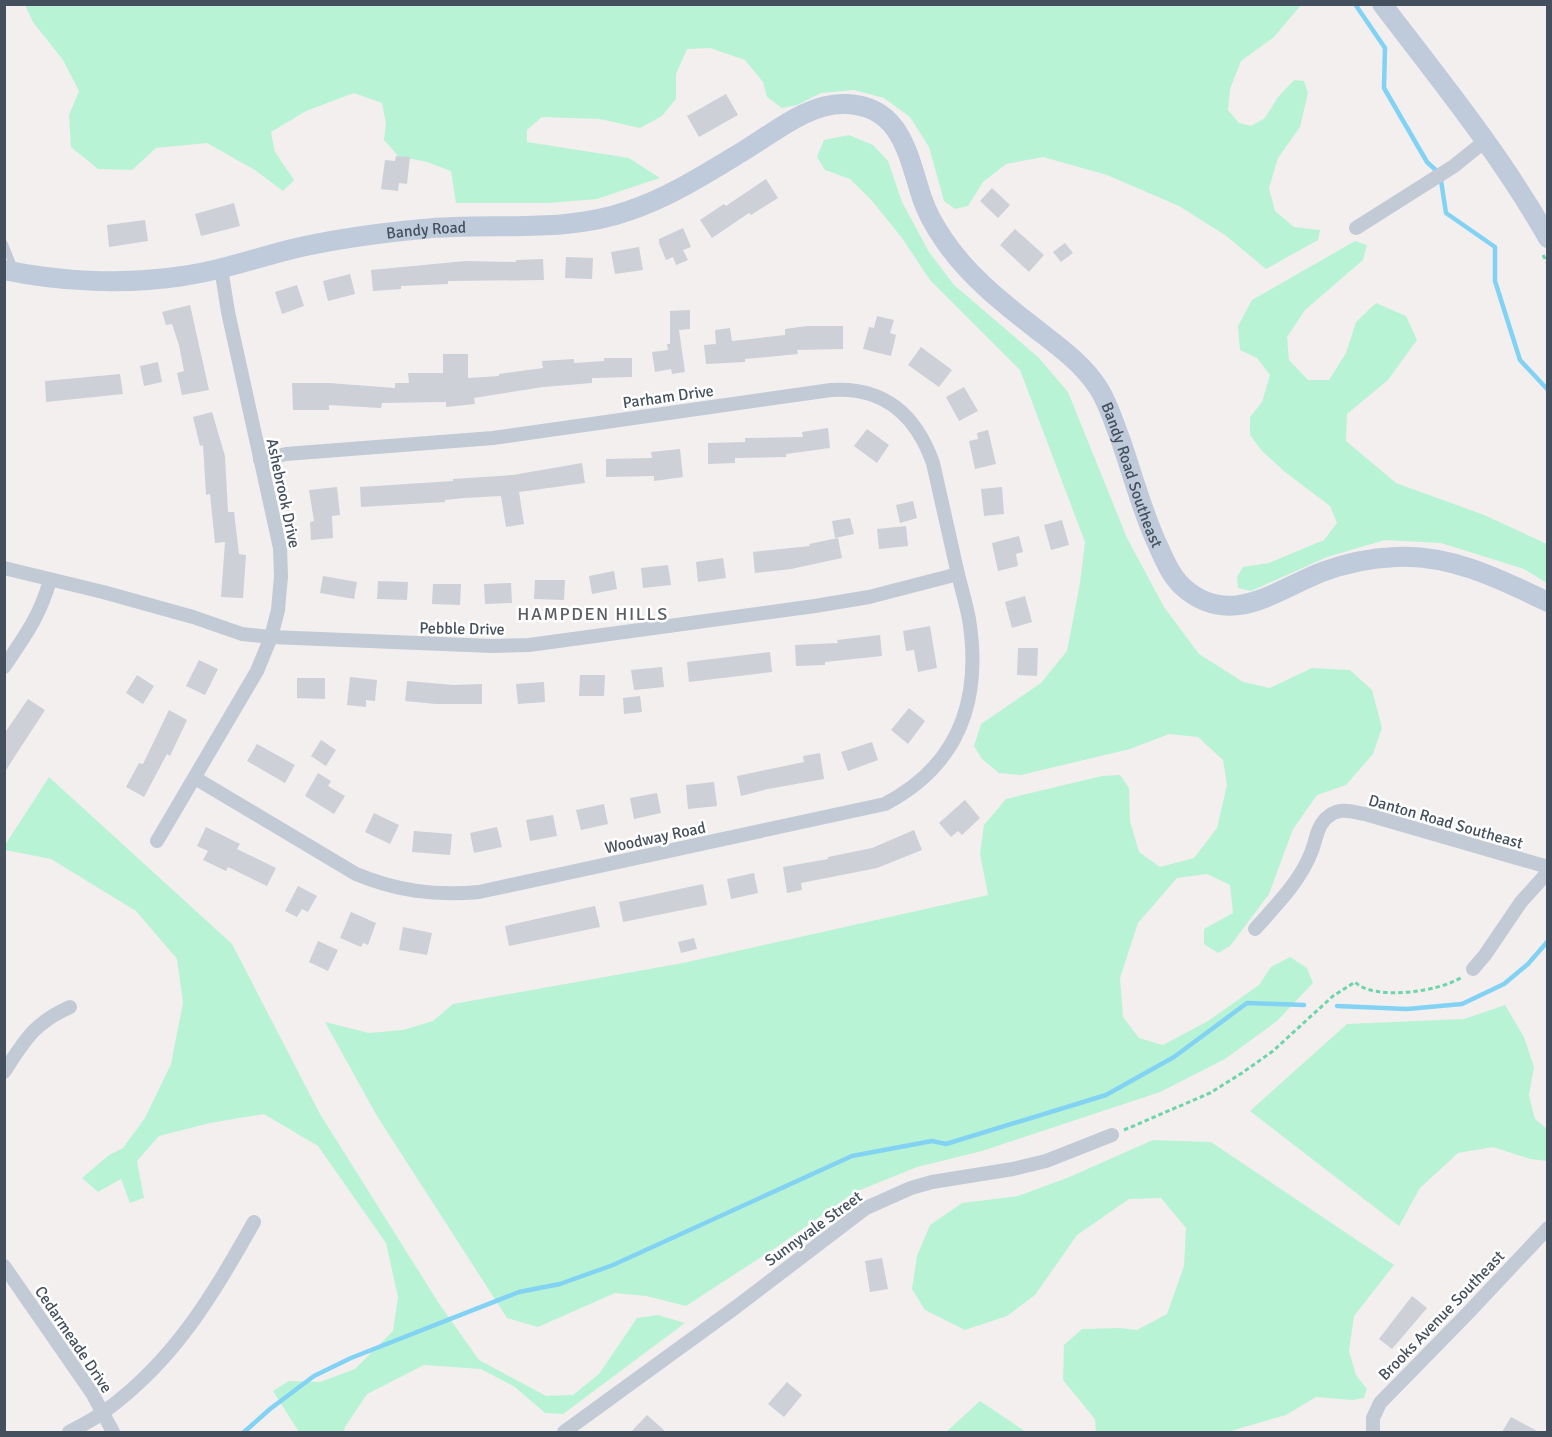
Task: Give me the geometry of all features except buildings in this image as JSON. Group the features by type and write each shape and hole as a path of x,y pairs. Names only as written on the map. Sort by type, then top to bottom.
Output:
{"street":[{"path":"1382,4 1485,141 1529,205 1548,238"},
{"name":"Bandy Road Southeast","path":"823,106 857,105 872,110 895,127 911,157 924,204 947,245 969,271 998,299 1071,357 1098,387 1109,407 1149,525 1165,561 1184,588 1198,597 1220,605 1244,605 1345,564 1399,556 1448,561 1514,586 1548,602"},
{"name":"Bandy Road","path":"10,271 68,278 115,280 184,276 288,250 368,235 472,225 567,223 603,219 653,202 692,182 823,106"},
{"path":"1356,228 1454,166 1485,141"},
{"name":"Ashebrook Drive","path":"157,841 246,693 271,638 279,598 280,548 228,312 221,268"},
{"name":"Parham Drive","path":"260,460 286,454 493,438 831,390 858,390 881,397 903,413 926,442 958,574"},
{"name":"Pebble Drive","path":"4,568 193,617 242,634 271,638 481,646 529,645 815,606 868,597 958,574"},
{"name":"Woodway Road","path":"195,778 356,874 377,883 432,894 479,892 885,804 925,779 949,750 962,723 968,702 971,647 969,619 958,574"},
{"path":"4,667 35,621 50,580"},
{"name":"Danton Road Southeast","path":"1255,929 1291,889 1312,853 1321,824 1328,816 1336,812 1346,810 1365,814 1548,867"},
{"path":"1473,969 1521,902 1548,872"},
{"path":"4,1072 28,1036 40,1024 70,1007"},
{"name":"Sunnyvale Street","path":"569,1431 866,1208 911,1188 1046,1161 1112,1135"},
{"path":"69,1432 103,1413 131,1391 162,1361 186,1333 216,1288 254,1222"},
{"name":"Brooks Avenue Southeast","path":"1373,1432 1373,1418 1380,1403 1548,1228"},
{"name":"Cedarmeade Drive","path":"4,1266 103,1413 113,1432"}],"lane":[{"path":"4,243 10,271"}],"path":[{"path":"1112,1135 1210,1093 1242,1073 1273,1051 1333,996 1355,982 1360,987 1389,992 1419,992 1458,980 1473,969"}],"green space":[{"path":"25,5 1301,5 1274,37 1241,61 1230,89 1228,110 1239,123 1251,126 1265,118 1278,97 1294,80 1304,81 1308,93 1300,127 1278,158 1269,188 1275,211 1294,227 1320,230 1318,240 1266,269 1225,235 1179,206 1107,175 1043,157 1006,164 983,182 968,206 955,209 944,201 929,147 910,117 884,98 854,90 821,93 797,105 782,108 767,97 763,82 745,60 710,48 687,49 676,74 676,99 662,116 640,128 600,119 542,117 527,130 527,142 629,158 660,178 597,199 548,203 456,203 451,171 427,162 398,156 384,140 386,123 382,103 354,93 306,111 271,132 275,152 294,180 283,191 255,170 207,143 156,148 132,170 98,169 71,147 69,115 79,91 63,60 33,22"},
{"path":"849,135 873,145 888,161 902,202 929,252 954,285 1038,357 1068,392 1127,538 1164,607 1199,654 1243,682 1270,688 1312,668 1350,670 1372,690 1382,728 1373,754 1346,785 1317,795 1293,829 1269,894 1230,946 1218,953 1204,944 1204,929 1233,913 1230,885 1207,874 1177,878 1138,923 1120,978 1123,1017 1139,1038 1163,1045 1208,1021 1259,985 1271,967 1290,957 1307,968 1313,983 1277,1021 1225,1059 1160,1092 982,1151 917,1167 855,1192 686,1306 646,1296 615,1293 538,1327 507,1318 377,1116 325,1022 369,1033 403,1030 433,1021 453,1004 683,963 988,895 980,854 984,825 1006,799 1102,776 1120,775 1129,788 1130,821 1139,852 1160,867 1194,858 1217,828 1227,785 1223,760 1198,737 1169,734 1130,749 1021,775 999,773 982,759 974,746 981,724 1041,683 1067,651 1085,542 1020,370 930,280 902,238 873,202 850,179 825,170 817,157 824,140"},
{"path":"1355,241 1367,245 1363,260 1305,310 1287,337 1289,360 1308,380 1329,380 1346,353 1356,322 1376,303 1406,316 1417,340 1388,380 1347,414 1346,441 1396,483 1484,515 1547,544 1547,583 1524,569 1441,543 1385,540 1327,557 1251,591 1238,588 1237,577 1243,567 1269,563 1324,540 1337,523 1330,506 1285,472 1262,451 1250,435 1250,417 1262,402 1270,375 1257,358 1240,350 1238,326 1252,300"},
{"path":"49,777 232,944 320,1114 438,1302 479,1360 546,1396 573,1395 599,1374 637,1318 658,1315 685,1323 563,1414 545,1413 515,1387 481,1369 424,1365 367,1394 344,1432 299,1432 273,1391 289,1381 320,1382 355,1369 393,1331 398,1297 386,1243 318,1146 264,1114 210,1123 159,1136 137,1161 144,1198 130,1203 121,1179 98,1192 82,1178 109,1155 123,1148 145,1118 171,1064 183,1003 177,959 136,911 51,859 5,850 5,845"},
{"path":"1505,1005 1524,1037 1534,1067 1529,1095 1535,1119 1547,1129 1547,1161 1530,1159 1493,1147 1458,1153 1420,1188 1399,1226 1250,1111 1347,1024 1464,1019"},
{"path":"1153,1140 1211,1142 1394,1265 1354,1316 1349,1351 1356,1375 1367,1389 1364,1398 1352,1400 1316,1397 1286,1415 1227,1432 1096,1432 1095,1419 1063,1380 1064,1345 1082,1329 1137,1330 1167,1314 1184,1266 1186,1228 1161,1198 1129,1199 1077,1235 1035,1295 1007,1316 965,1330 925,1310 912,1289 917,1256 930,1225 962,1203 1018,1196 1067,1178"},
{"path":"980,1401 1026,1432 946,1432"}],"waterway":[{"path":"1355,4 1385,48 1384,88 1427,162 1440,174 1446,213 1495,247 1495,281 1520,360 1548,390"},
{"path":"1337,1006 1407,1009 1462,1004 1504,984 1528,964 1548,941"},
{"path":"244,1432 314,1376 351,1358 519,1292 560,1284 613,1265 852,1156 932,1141 946,1144 1106,1095 1174,1057 1247,1003 1304,1005"}],"district":[{"name":"HAMPDEN HILLS","path":"593,614"}]}
